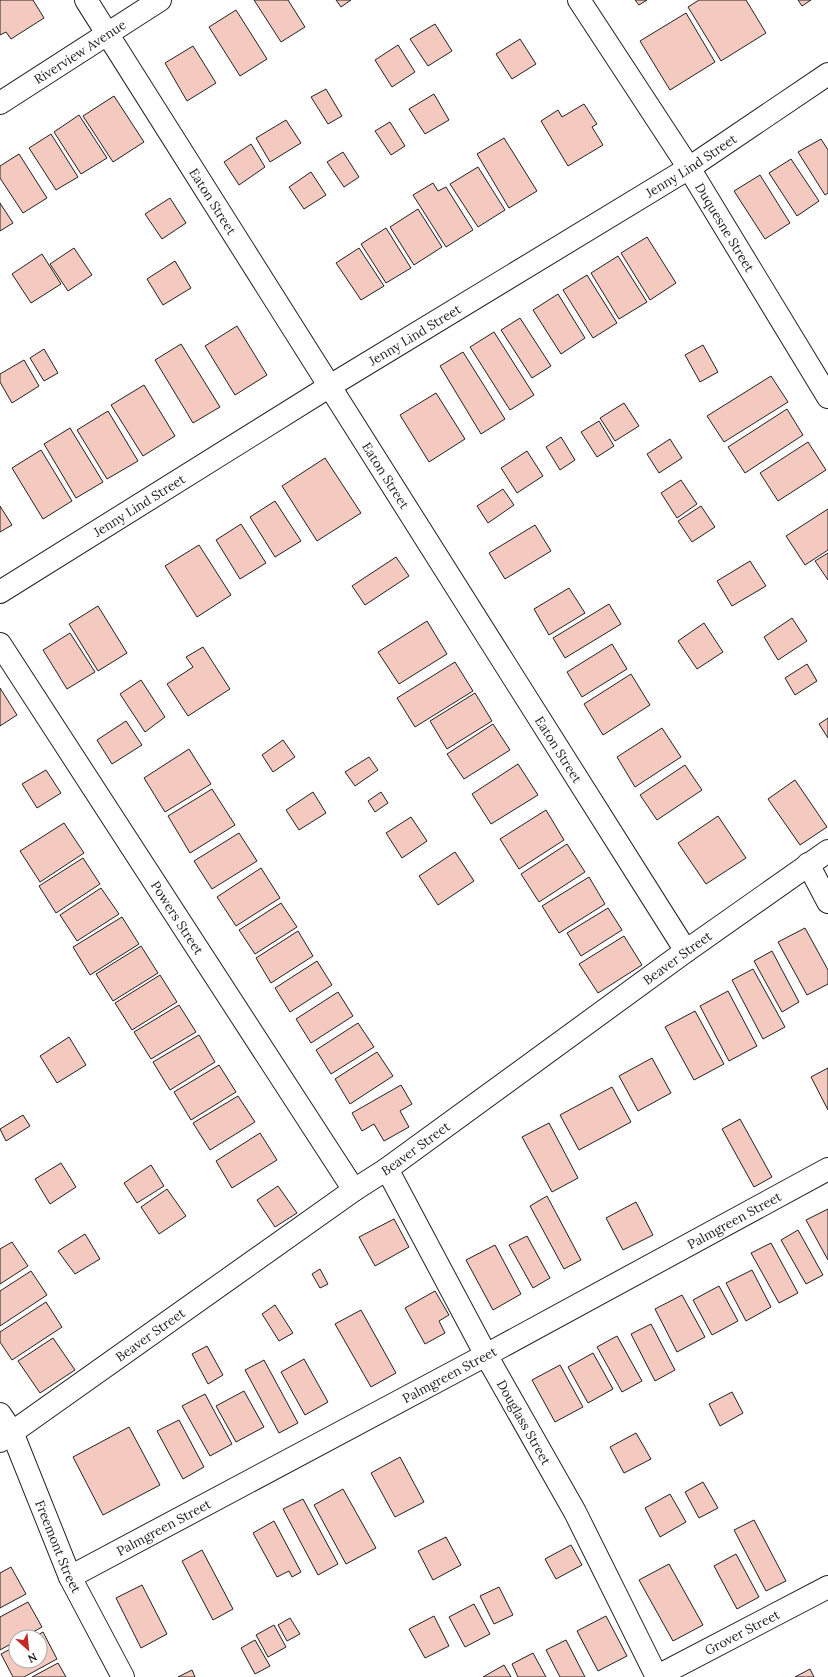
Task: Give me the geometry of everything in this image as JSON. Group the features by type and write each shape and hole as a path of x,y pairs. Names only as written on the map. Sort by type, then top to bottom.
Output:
{"street":[{"name":"Eaton Street","path":"86,0 106,34 686,951"},
{"name":"Riverview Avenue","path":"0,102 160,0"},
{"name":"Duquesne Street","path":"579,0 689,168 828,397"},
{"name":"Jenny Lind Street","path":"0,592 330,386 689,168 828,74"},
{"name":"Powers Street","path":"0,644 354,1190"},
{"name":"Beaver Street","path":"6,1436 354,1190 387,1170 686,951 828,851"},
{"path":"808,864 828,902"},
{"name":"Palmgreen Street","path":"70,1577 486,1355 828,1169"},
{"name":"Douglass Street","path":"387,1170 486,1355 575,1512 657,1677"},
{"name":"Freemont Street","path":"0,1414 6,1436 70,1577 123,1677"},
{"name":"Grover Street","path":"657,1677 828,1587"}],"building":[{"path":"0,0 33,0 44,18 11,39 6,32 0,35"},
{"path":"254,0 288,0 305,27 281,42"},
{"path":"336,0 351,0 341,7"},
{"path":"635,0 647,0 639,5"},
{"path":"699,0 746,0 766,33 721,61 688,7"},
{"path":"798,0 811,0 802,6"},
{"path":"236,10 267,59 240,76 209,27"},
{"path":"686,13 715,62 670,90 640,41"},
{"path":"435,24 452,51 428,66 410,39"},
{"path":"520,39 536,64 512,79 496,54"},
{"path":"398,45 415,72 392,87 375,60"},
{"path":"193,46 216,83 187,101 165,63"},
{"path":"326,89 342,116 328,124 311,97"},
{"path":"434,94 449,120 425,134 409,109"},
{"path":"114,96 144,142 113,162 83,116"},
{"path":"584,104 597,124 592,127 603,145 568,166 541,121 558,110 562,117"},
{"path":"79,115 107,158 81,174 54,132"},
{"path":"286,120 301,143 270,162 256,138"},
{"path":"390,122 405,146 391,155 375,131"},
{"path":"51,134 78,177 56,190 29,148"},
{"path":"504,138 537,191 509,208 477,154"},
{"path":"821,139 828,150 828,193 825,195 798,152"},
{"path":"251,144 265,167 239,185 224,162"},
{"path":"343,152 359,177 344,187 327,162"},
{"path":"19,154 47,198 23,213 0,178 0,166"},
{"path":"791,159 819,201 797,216 769,173"},
{"path":"478,167 505,210 478,227 450,184"},
{"path":"311,172 326,195 304,209 289,187"},
{"path":"760,175 790,223 765,239 734,191"},
{"path":"433,183 438,191 446,187 473,230 446,247 413,195"},
{"path":"170,198 186,223 162,239 145,214"},
{"path":"0,203 13,223 0,231"},
{"path":"418,209 442,247 414,265 390,227"},
{"path":"386,228 411,268 386,283 361,244"},
{"path":"647,237 676,283 650,300 621,253"},
{"path":"74,248 92,275 68,291 50,264"},
{"path":"359,248 384,286 361,300 336,263"},
{"path":"42,254 61,284 31,303 12,274"},
{"path":"618,256 647,302 619,319 591,273"},
{"path":"175,261 191,288 163,305 147,279"},
{"path":"587,275 617,323 593,338 563,290"},
{"path":"558,294 585,338 561,354 533,310"},
{"path":"520,318 551,366 532,378 501,330"},
{"path":"237,326 267,375 235,395 205,346"},
{"path":"494,332 534,395 510,410 470,347"},
{"path":"181,344 220,407 193,423 155,360"},
{"path":"703,345 718,372 700,382 685,355"},
{"path":"44,349 58,373 44,381 30,358"},
{"path":"463,352 505,419 481,434 440,366"},
{"path":"24,360 39,386 12,403 0,382 0,374"},
{"path":"771,376 788,402 724,442 707,416"},
{"path":"144,385 175,436 143,456 111,405"},
{"path":"436,393 465,439 429,462 400,415"},
{"path":"624,403 639,426 615,441 600,418"},
{"path":"787,409 803,435 745,473 728,447"},
{"path":"108,411 138,461 107,479 77,430"},
{"path":"599,421 614,446 597,457 581,432"},
{"path":"70,428 103,482 76,498 44,444"},
{"path":"561,437 575,460 560,470 546,447"},
{"path":"670,439 682,458 659,473 647,454"},
{"path":"808,442 826,470 778,501 760,473"},
{"path":"41,450 72,501 43,519 12,468"},
{"path":"527,451 543,476 517,493 501,468"},
{"path":"325,458 361,513 317,541 282,486"},
{"path":"681,480 697,504 677,518 661,493"},
{"path":"503,489 514,505 488,523 477,506"},
{"path":"275,501 301,541 275,557 250,517"},
{"path":"0,506 12,525 0,532"},
{"path":"701,506 715,527 692,542 678,521"},
{"path":"828,509 828,550 805,565 786,536"},
{"path":"241,524 266,563 240,579 216,540"},
{"path":"535,525 551,551 505,579 489,553"},
{"path":"199,545 231,595 197,617 165,566"},
{"path":"828,553 828,580 815,561"},
{"path":"396,557 409,576 365,605 352,586"},
{"path":"750,561 766,586 732,606 717,581"},
{"path":"569,588 585,613 549,635 534,609"},
{"path":"609,604 621,624 565,658 553,638"},
{"path":"98,606 127,653 98,671 69,624"},
{"path":"792,618 807,641 778,660 764,637"},
{"path":"427,621 447,654 399,684 378,652"},
{"path":"704,623 723,652 697,669 678,641"},
{"path":"70,633 95,672 67,689 43,650"},
{"path":"612,644 627,669 582,697 567,672"},
{"path":"203,647 230,689 188,716 167,684 193,667 186,657"},
{"path":"455,662 473,691 415,727 397,698"},
{"path":"807,664 817,681 795,695 785,678"},
{"path":"631,674 650,705 603,735 584,704"},
{"path":"141,680 165,717 145,732 120,694"},
{"path":"0,688 17,715 0,726"},
{"path":"475,693 492,721 447,749 430,721"},
{"path":"828,718 828,738 819,724"},
{"path":"126,721 142,745 112,764 97,740"},
{"path":"493,724 510,750 464,779 447,754"},
{"path":"662,728 681,757 635,787 617,757"},
{"path":"283,740 295,757 273,772 262,755"},
{"path":"189,749 211,784 165,812 144,778"},
{"path":"369,757 378,770 355,786 345,772"},
{"path":"518,764 538,795 491,824 472,794"},
{"path":"685,765 702,790 657,820 640,795"},
{"path":"46,770 61,793 37,808 22,784"},
{"path":"795,780 827,827 800,845 768,799"},
{"path":"212,789 235,825 190,853 168,816"},
{"path":"313,792 326,813 299,830 286,810"},
{"path":"381,792 388,803 375,812 368,801"},
{"path":"546,810 564,840 519,869 500,839"},
{"path":"718,816 746,858 706,884 678,843"},
{"path":"411,817 427,841 402,858 386,833"},
{"path":"64,823 84,853 40,882 20,851"},
{"path":"239,833 257,861 212,889 194,861"},
{"path":"567,844 585,872 539,902 521,874"},
{"path":"455,852 474,881 438,905 419,876"},
{"path":"83,858 100,884 56,913 39,886"},
{"path":"261,868 280,898 236,926 217,897"},
{"path":"589,877 605,904 559,933 542,906"},
{"path":"101,888 119,914 77,941 60,915"},
{"path":"281,903 297,927 255,954 239,930"},
{"path":"608,908 622,930 581,956 567,933"},
{"path":"122,917 139,944 90,975 73,947"},
{"path":"805,928 828,970 828,984 807,995 778,942"},
{"path":"298,931 313,956 271,983 256,958"},
{"path":"624,936 642,965 598,993 579,964"},
{"path":"141,946 158,973 113,1001 96,974"},
{"path":"772,951 799,1002 782,1012 754,961"},
{"path":"317,961 332,985 290,1012 275,988"},
{"path":"753,969 785,1027 763,1039 732,980"},
{"path":"160,975 177,1002 132,1030 115,1003"},
{"path":"728,991 757,1046 729,1061 700,1006"},
{"path":"338,992 353,1016 311,1043 296,1019"},
{"path":"179,1005 196,1032 151,1059 134,1032"},
{"path":"695,1011 724,1064 694,1080 665,1027"},
{"path":"358,1023 374,1047 331,1074 316,1050"},
{"path":"199,1035 215,1062 170,1090 153,1062"},
{"path":"69,1037 86,1065 57,1083 40,1056"},
{"path":"377,1052 393,1076 350,1104 335,1079"},
{"path":"652,1058 671,1093 638,1111 619,1076"},
{"path":"219,1065 236,1092 191,1120 174,1092"},
{"path":"828,1068 828,1110 811,1077"},
{"path":"401,1085 412,1104 400,1111 409,1127 384,1141 374,1124 362,1131 352,1113"},
{"path":"612,1087 631,1122 579,1150 560,1115"},
{"path":"238,1096 255,1122 210,1150 193,1123"},
{"path":"23,1115 30,1126 6,1141 0,1129"},
{"path":"740,1119 772,1177 754,1187 722,1129"},
{"path":"549,1123 578,1178 552,1192 522,1137"},
{"path":"260,1133 277,1160 232,1188 216,1161"},
{"path":"61,1163 76,1187 50,1204 35,1179"},
{"path":"151,1165 164,1186 137,1203 124,1183"},
{"path":"278,1186 297,1213 275,1227 257,1200"},
{"path":"167,1189 186,1216 159,1234 141,1207"},
{"path":"547,1196 581,1260 564,1269 530,1206"},
{"path":"636,1202 653,1235 623,1250 606,1218"},
{"path":"828,1209 828,1260 806,1220"},
{"path":"394,1219 409,1247 375,1266 359,1237"},
{"path":"798,1230 823,1275 806,1284 781,1240"},
{"path":"85,1234 100,1259 75,1274 58,1251"},
{"path":"527,1236 550,1278 533,1288 509,1245"},
{"path":"12,1242 28,1266 0,1284 0,1249"},
{"path":"771,1243 798,1293 779,1303 751,1253"},
{"path":"495,1245 521,1294 493,1310 466,1260"},
{"path":"320,1269 328,1284 320,1288 312,1274"},
{"path":"752,1270 771,1307 746,1321 726,1283"},
{"path":"31,1271 47,1295 0,1326 0,1291"},
{"path":"719,1286 738,1321 712,1335 693,1300"},
{"path":"435,1291 449,1315 439,1321 445,1333 425,1344 405,1308"},
{"path":"682,1295 705,1337 677,1352 655,1309"},
{"path":"46,1302 62,1327 12,1360 0,1342 0,1332"},
{"path":"275,1305 293,1333 279,1341 262,1314"},
{"path":"361,1310 396,1373 371,1387 335,1324"},
{"path":"651,1324 675,1370 655,1381 631,1334"},
{"path":"617,1336 642,1381 622,1392 597,1347"},
{"path":"53,1338 75,1370 40,1393 18,1361"},
{"path":"207,1346 223,1375 208,1384 192,1354"},
{"path":"593,1353 613,1389 588,1403 568,1367"},
{"path":"304,1359 328,1402 305,1415 281,1372"},
{"path":"264,1360 298,1423 279,1433 245,1370"},
{"path":"560,1365 583,1407 555,1422 532,1380"},
{"path":"244,1391 264,1427 236,1442 216,1406"},
{"path":"732,1392 743,1413 720,1426 709,1404"},
{"path":"205,1394 232,1444 210,1456 182,1406"},
{"path":"179,1420 204,1467 183,1479 157,1431"},
{"path":"129,1427 160,1485 103,1515 73,1457"},
{"path":"636,1433 651,1459 624,1473 610,1447"},
{"path":"400,1457 424,1502 395,1517 371,1473"},
{"path":"703,1482 718,1508 699,1518 685,1492"},
{"path":"343,1489 376,1548 346,1564 314,1505"},
{"path":"670,1494 686,1522 660,1537 645,1508"},
{"path":"303,1499 338,1564 318,1575 283,1509"},
{"path":"754,1520 786,1581 766,1591 734,1530"},
{"path":"274,1521 301,1572 292,1577 289,1571 277,1577 253,1533"},
{"path":"446,1537 461,1565 433,1580 418,1551"},
{"path":"571,1545 582,1565 556,1579 545,1559"},
{"path":"202,1550 233,1609 213,1620 182,1561"},
{"path":"736,1554 759,1597 737,1609 714,1566"},
{"path":"669,1564 703,1625 673,1641 639,1580"},
{"path":"11,1567 26,1594 0,1608 0,1573"},
{"path":"142,1585 167,1634 141,1648 116,1598"},
{"path":"499,1587 513,1615 494,1624 480,1596"},
{"path":"28,1602 42,1627 38,1629 8,1629 8,1646 0,1650 0,1617"},
{"path":"474,1604 490,1634 465,1647 449,1617"},
{"path":"434,1616 449,1646 425,1658 409,1629"},
{"path":"606,1616 627,1656 598,1671 577,1631"},
{"path":"290,1618 300,1634 287,1641 278,1625"},
{"path":"274,1625 286,1647 268,1657 256,1635"},
{"path":"255,1640 270,1666 255,1674 241,1648"},
{"path":"566,1640 585,1677 560,1677 546,1650"},
{"path":"48,1642 57,1659 48,1664"},
{"path":"8,1650 8,1667 1,1654"},
{"path":"533,1653 546,1677 518,1677 512,1664"},
{"path":"58,1663 66,1677 32,1677"},
{"path":"504,1665 511,1677 483,1677"},
{"path":"9,1669 39,1669 24,1677 13,1677"},
{"path":"810,1669 814,1677 795,1677"},
{"path":"192,1670 195,1677 178,1677"}]}
